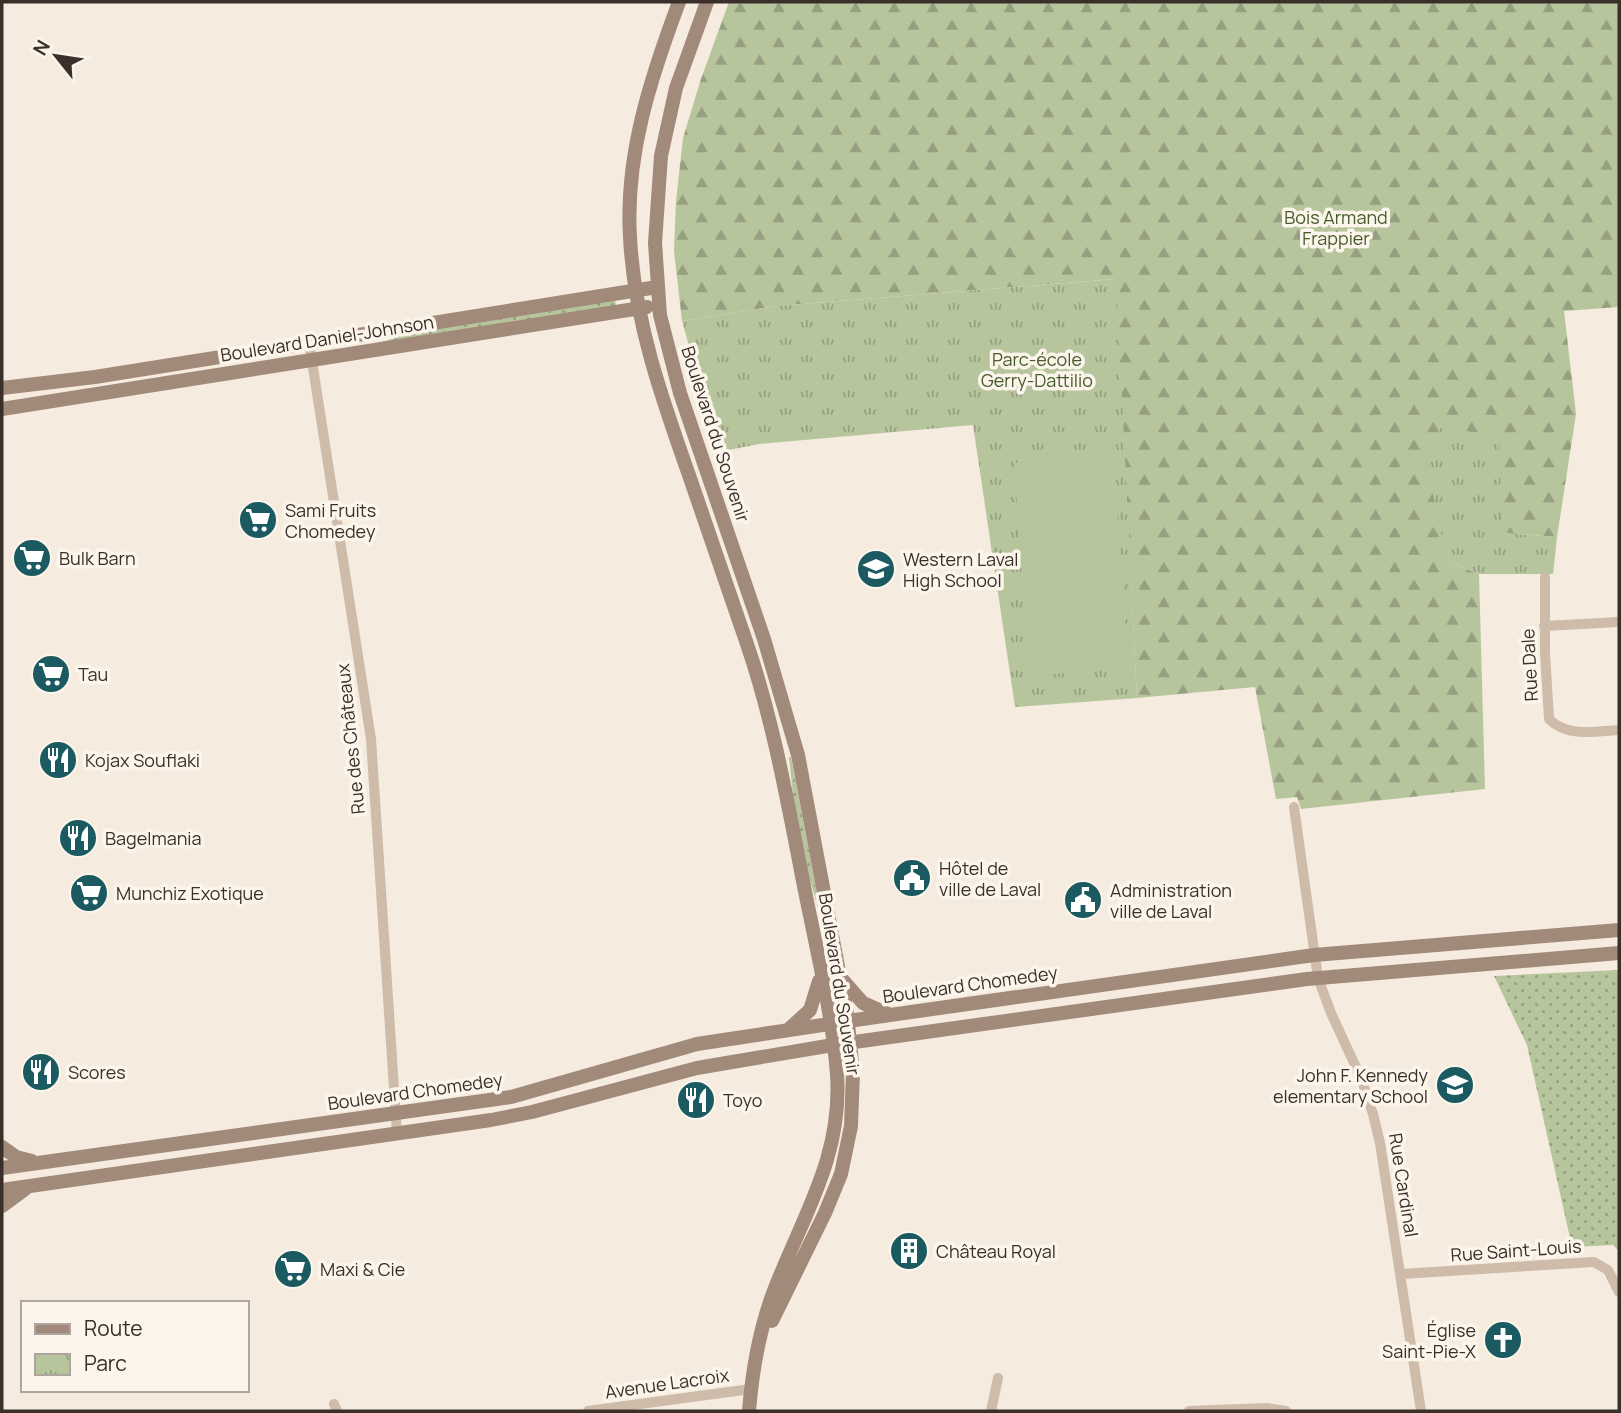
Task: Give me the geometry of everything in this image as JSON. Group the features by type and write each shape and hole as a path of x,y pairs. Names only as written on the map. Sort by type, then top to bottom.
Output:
{"street":[{"name":"Boulevard du Souvenir","path":"679,2 649,88 635,154 629,222 636,290 659,388 748,647 769,718 830,1024 837,1097 830,1151 819,1187 772,1297 760,1348"},
{"name":"Boulevard du Souvenir","path":"707,2 676,88 661,156 656,212 659,304 664,338 676,381 754,607 798,755 848,1021 853,1102 850,1137 843,1168 825,1213 760,1348"},
{"name":"Boulevard Daniel-Johnson","path":"2,388 95,377 657,287"},
{"name":"Boulevard Daniel-Johnson","path":"2,409 659,304"},
{"name":"Rue des Châteaux","path":"309,342 371,739 397,1135"},
{"name":"Rue Dale","path":"1545,578 1549,719 1567,731 1619,730"},
{"path":"1545,626 1619,622"},
{"name":"Rue Cardinal","path":"1294,807 1318,978 1361,1078 1373,1114 1388,1188 1421,1411"},
{"name":"Boulevard Chomedey","path":"2,1168 520,1095 683,1048 848,1021 1314,955 1619,930"},
{"path":"2,1190 397,1135 532,1112 697,1068 833,1045 1318,978 1619,953"},
{"path":"788,1030 810,1010 820,972"},
{"path":"841,977 863,1003 890,1015"},
{"path":"2,1147 21,1159 40,1163"},
{"path":"2,1206 29,1186"},
{"name":"Rue Saint-Louis","path":"1401,1274 1594,1262 1608,1270 1619,1292"},
{"path":"749,1411 760,1348"},
{"path":"990,1411 998,1378"},
{"name":"Avenue Lacroix","path":"588,1411 751,1389"},
{"path":"1189,1411 1267,1408 1286,1411"}],"green space":[{"name":"Bois Armand Frappier","path":"729,2 1619,2 1619,307 1564,311 1576,414 1557,537 1502,533 1447,561 1479,574 1485,789 1301,809 1297,797 1276,799 1255,687 1137,698 1115,279 777,306 682,321 674,251 683,138"},
{"name":"Parc-école Gerry-Dattilio","path":"1116,279 1137,698 1015,707 973,425 759,444 719,452 682,321 777,306"},
{"path":"615,299 616,306 375,344 418,331"},
{"path":"1440,428 1499,435 1502,533 1557,537 1553,574 1479,574 1447,561 1428,470 1429,447"},
{"path":"1113,456 1129,668 1029,676 1014,463"},
{"path":"789,757 823,924 806,867 794,805"},
{"path":"1619,970 1619,1251 1613,1245 1572,1247 1527,1045 1494,976"}],"place":[{"name":"Sami Fruits Chomedey","path":"258,520"},
{"name":"Bulk Barn","path":"32,558"},
{"name":"Western Laval High School","path":"876,569"},
{"name":"Tau","path":"51,674"},
{"name":"Kojax Souflaki","path":"58,760"},
{"name":"Bagelmania","path":"78,838"},
{"name":"Hôtel de ville de Laval","path":"912,878"},
{"name":"Munchiz Exotique","path":"89,893"},
{"name":"Administration ville de Laval","path":"1083,900"},
{"name":"Scores","path":"41,1072"},
{"name":"John F. Kennedy elementary School","path":"1455,1085"},
{"name":"Toyo","path":"696,1100"},
{"name":"Château Royal","path":"909,1251"},
{"name":"Maxi & Cie","path":"293,1269"},
{"name":"Église Saint-Pie-X","path":"1503,1340"}]}
